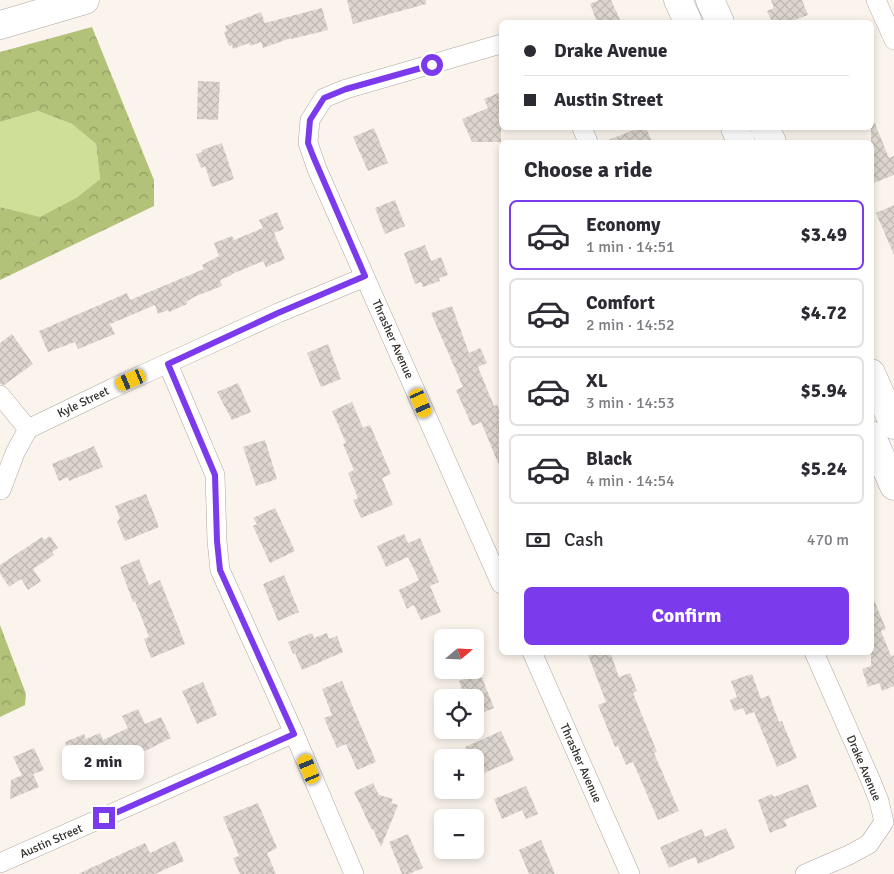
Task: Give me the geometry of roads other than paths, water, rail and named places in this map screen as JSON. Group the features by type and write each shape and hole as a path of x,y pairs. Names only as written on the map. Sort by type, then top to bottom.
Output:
{"main road":[{"path":"0,25 85,0"},
{"path":"678,0 687,20"},
{"path":"710,0 719,20"},
{"path":"874,381 894,425"},
{"path":"874,442 894,486"}],"street":[{"path":"876,0 894,40"},
{"name":"Thrasher Avenue","path":"499,45 346,89 324,98 310,120 308,143 499,579"},
{"name":"Kyle Street","path":"28,429 278,313 365,276"},
{"path":"168,364 215,475 220,570 294,734 354,874"},
{"path":"0,395 28,429 15,453 1,490"},
{"name":"Thrasher Avenue","path":"533,655 630,874"},
{"name":"Drake Avenue","path":"805,874 869,844 884,822 879,801 871,781 815,655"},
{"name":"Austin Street","path":"0,863 294,734"}]}
